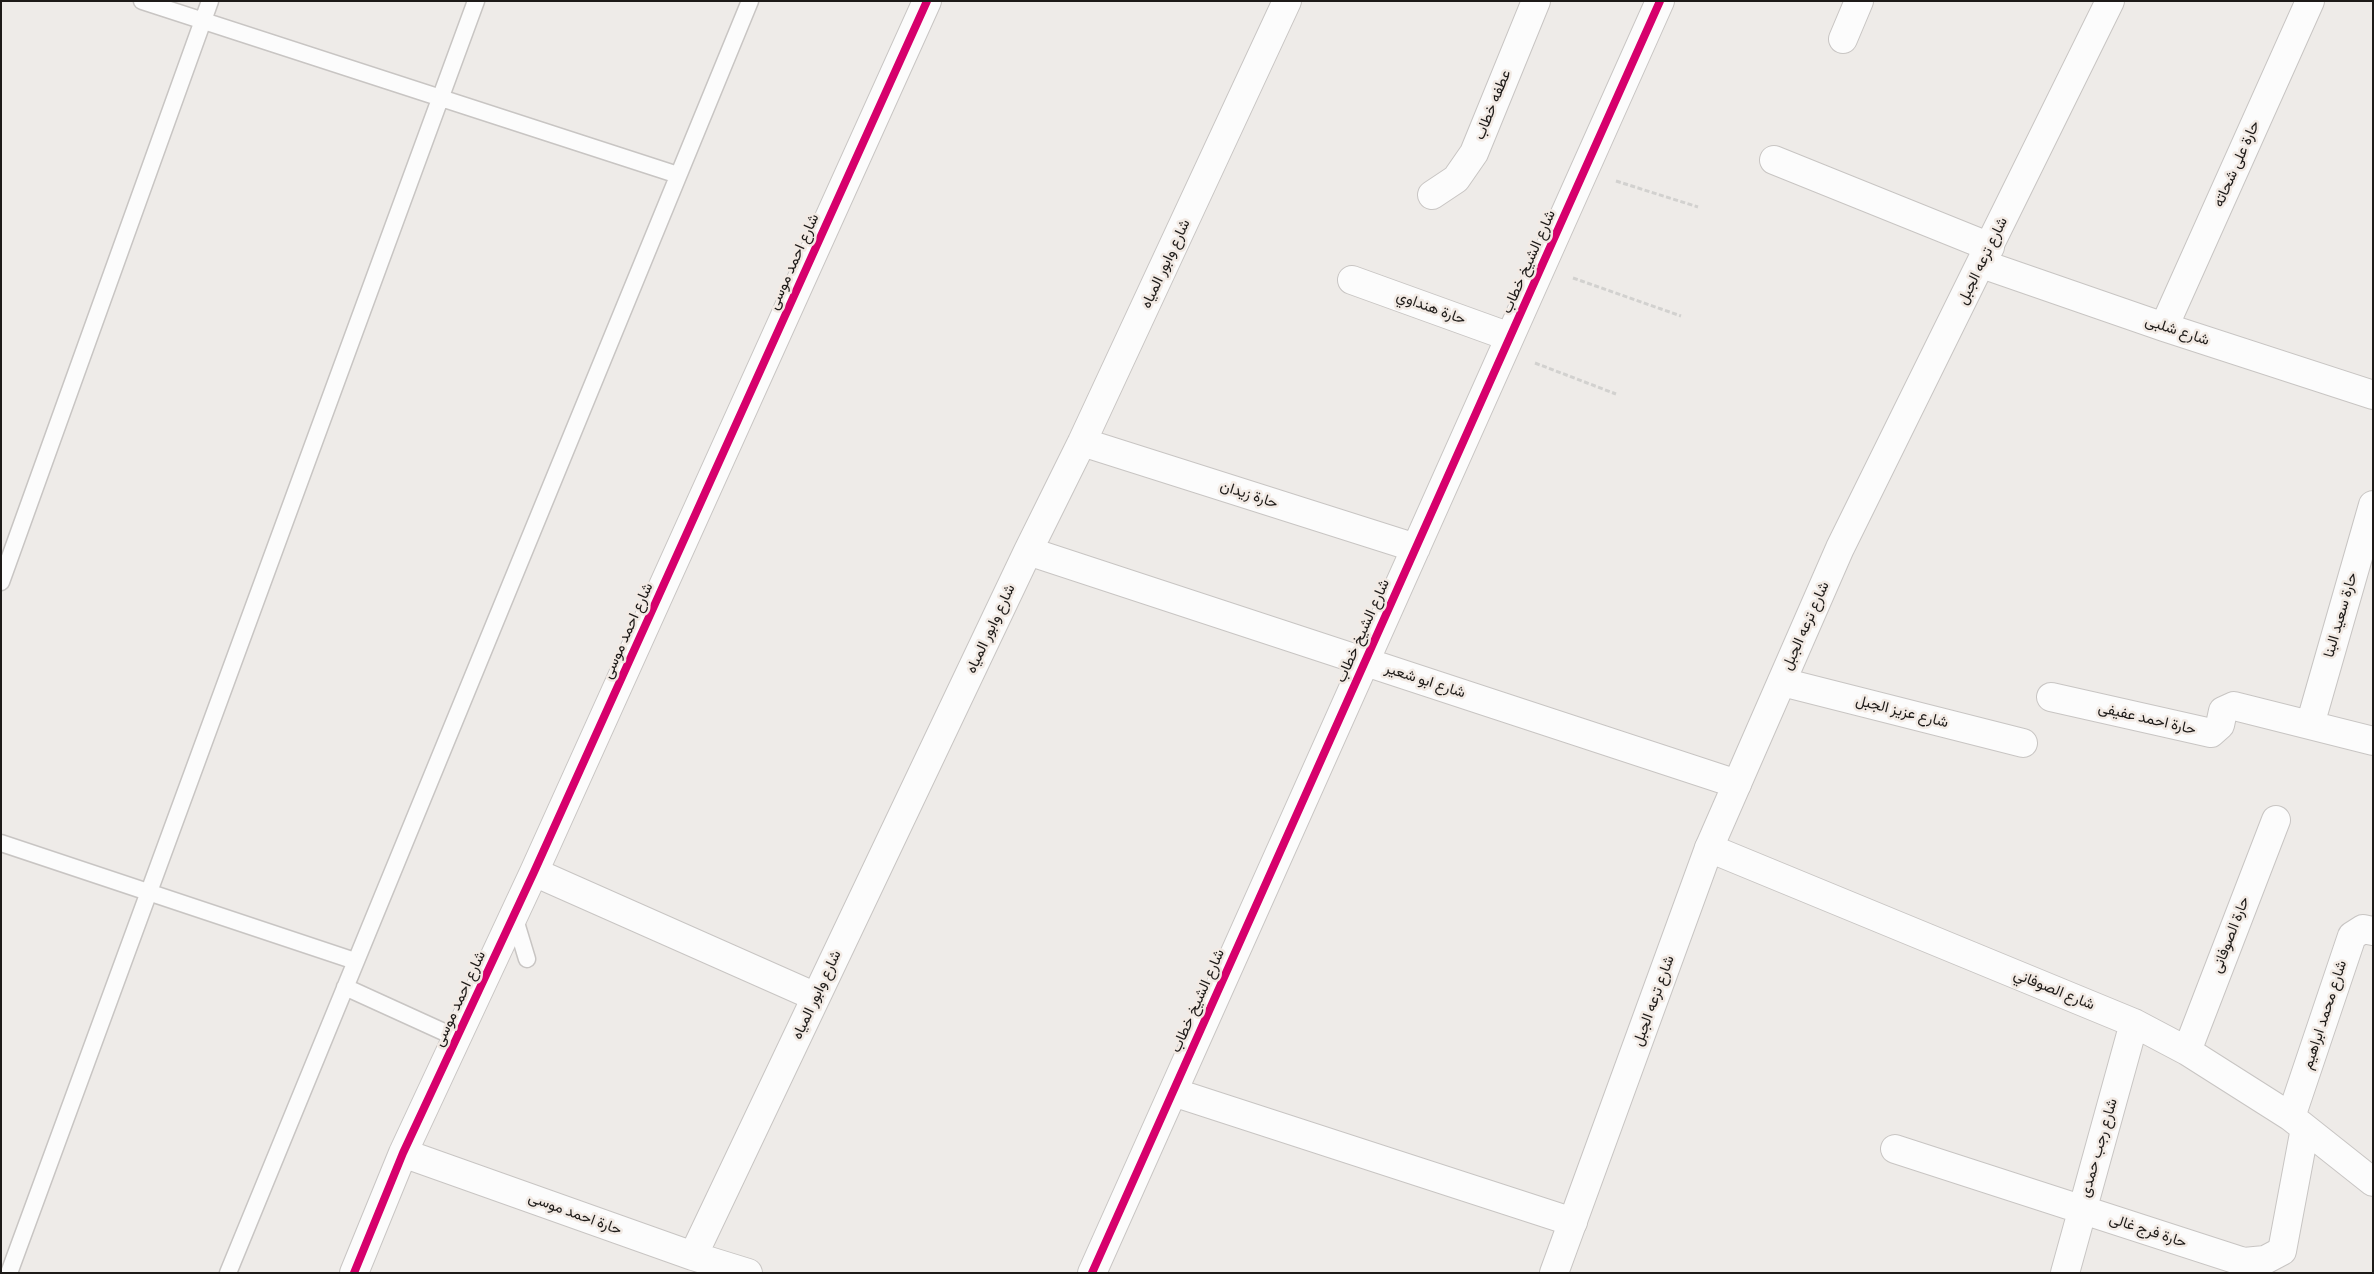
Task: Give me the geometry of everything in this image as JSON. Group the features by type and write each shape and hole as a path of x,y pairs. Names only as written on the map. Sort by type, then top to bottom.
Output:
{"street":[{"name":"شارع احمد موسى","path":"354,1273 403,1153 514,916 927,1"},
{"name":"شارع وابور المياه","path":"694,1256 1028,551 1082,442 1287,1"},
{"name":"عطفه خطاب","path":"1432,195 1456,179 1474,152 1536,1"},
{"name":"شارع الشيخ خطاب","path":"1092,1273 1660,1"},
{"path":"1842,39 1858,1"},
{"name":"شارع ترعه الجبل","path":"1554,1273 1709,848 1840,548 2110,1"},
{"name":"حارة على شحاته","path":"2164,327 2310,1"},
{"name":"شارع شلبى","path":"1774,160 1986,255 2164,327 2373,395"},
{"name":"حارة هنداوي","path":"1352,280 1507,344"},
{"name":"حارة زيدان","path":"1082,442 1416,548"},
{"name":"حارة سعيد البنا","path":"2310,725 2373,505"},
{"name":"شارع ابو شعير","path":"1028,551 1738,784"},
{"name":"شارع عزيز الجبل","path":"1782,682 2023,743"},
{"name":"حارة احمد عفيفى","path":"2051,697 2210,733 2220,725 2223,711 2234,706 2373,741"},
{"name":"حارة الصوفانى","path":"2187,1051 2276,820"},
{"name":"شارع الصوفاني","path":"1709,848 2134,1023 2187,1051 2298,1123 2373,1182"},
{"path":"534,872 816,997"},
{"name":"شارع محمد ابراهيم","path":"2298,1123 2352,936 2363,929 2373,931"},
{"name":"شارع رجب حمدى","path":"2065,1273 2134,1023"},
{"path":"1173,1092 1573,1222"},
{"name":"حارة فرج غالى","path":"1895,1149 2244,1262 2265,1260 2282,1251 2298,1123"},
{"name":"حارة احمد موسى","path":"403,1153 694,1256 748,1273"}],"lane":[{"path":"142,1 678,175"},
{"path":"1,582 210,1"},
{"path":"9,1273 439,97 476,1"},
{"path":"228,1273 750,1"},
{"path":"1,844 356,961"},
{"path":"514,916 527,959"},
{"path":"346,987 457,1038"}],"path":[{"path":"1585,171 1698,207"},
{"path":"1542,267 1681,316"},
{"path":"1507,344 1616,394"}],"cycle path":[{"path":"354,1273 403,1153 534,872 927,1"},
{"path":"1092,1273 1660,1"}]}
